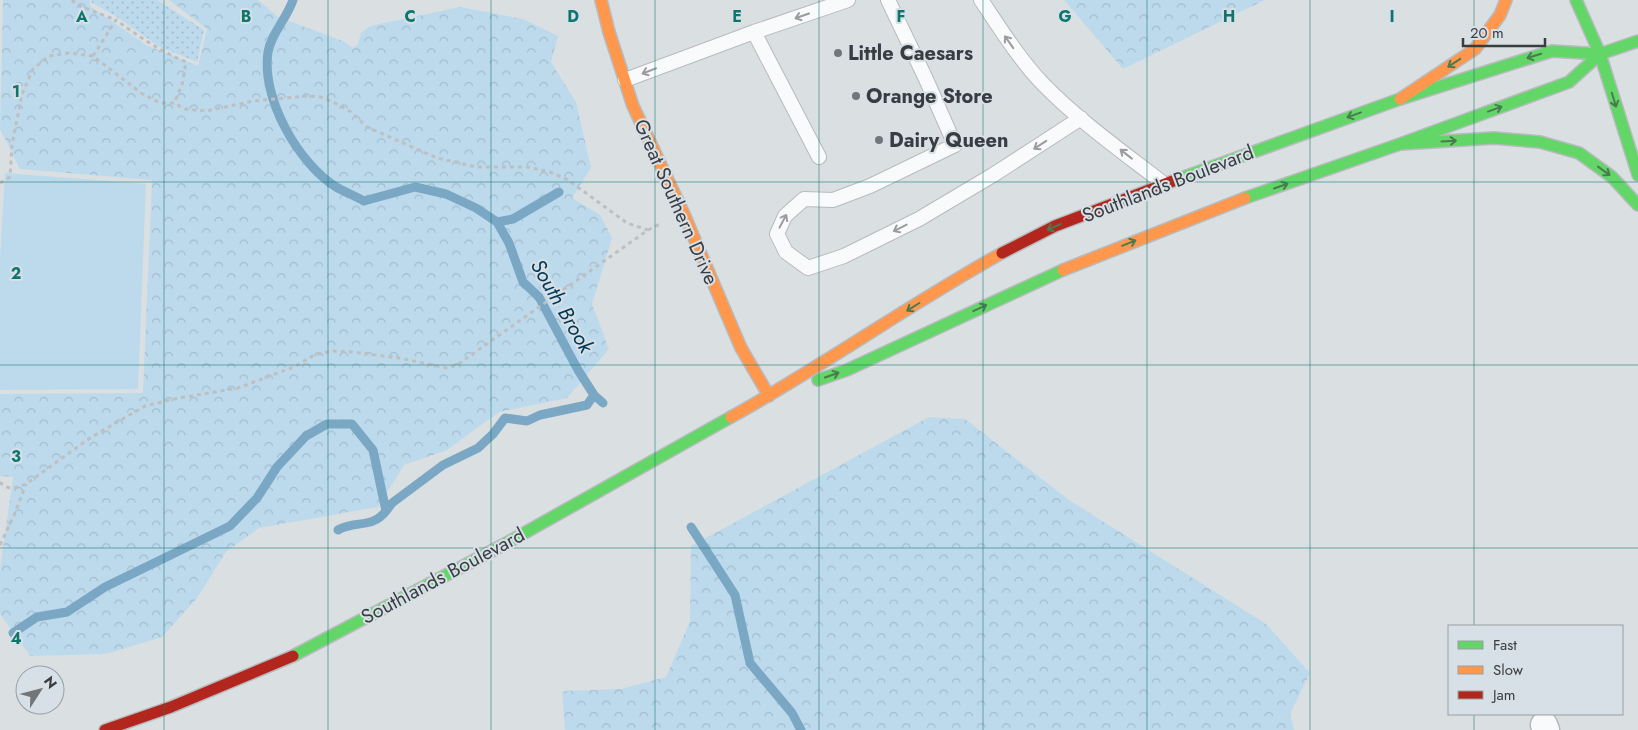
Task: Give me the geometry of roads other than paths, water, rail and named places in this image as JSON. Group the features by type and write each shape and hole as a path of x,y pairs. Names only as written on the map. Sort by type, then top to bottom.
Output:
{"main road":[{"name":"Great Southern Drive","path":"601,0 608,32 633,106 686,221 741,348 769,396"},
{"path":"1400,99 1475,50 1500,15 1506,0"},
{"path":"1576,0 1600,54 1638,174"},
{"name":"Southlands Boulevard","path":"105,730 171,707 286,660 503,545 769,396 963,275 1055,226 1164,184 1400,99 1552,51 1600,54 1638,41"},
{"name":"Southlands Boulevard","path":"769,396 847,370 1076,264 1227,204 1400,144 1569,82 1600,54"},
{"path":"1400,144 1494,138 1540,142 1579,153 1612,177 1638,205"},
{"path":"158,725 171,707"}],"lane":[{"path":"624,80 848,0"},
{"path":"888,0 955,145 870,186 833,200 804,199 785,216 777,234 786,252 808,268 844,256 919,219 993,175 1081,118"},
{"path":"981,0 1012,45 1042,83 1081,118 1164,184"},
{"path":"754,32 819,157"}],"waterway":[{"name":"South Brook","path":"293,0 270,45 267,70 276,109 285,128 308,162 336,187 364,201 415,187 446,194 476,208 497,222 509,243 523,282 539,297 578,370 594,395 603,403"},
{"path":"497,222 513,219 559,192"},
{"path":"13,633 37,617 67,612 105,587 230,526 257,498 277,467 306,436 327,424 352,424 373,450 386,511 392,503 443,465 478,448 493,434 505,418 527,421 540,415 587,405 594,395"},
{"path":"338,530 375,520 386,511"},
{"name":"South Brook","path":"691,527 735,595 750,663 792,713 801,730"}],"place":[{"name":"Little Caesars","path":"838,53"},
{"name":"Orange Store","path":"856,96"},
{"name":"Dairy Queen","path":"879,140"}]}
